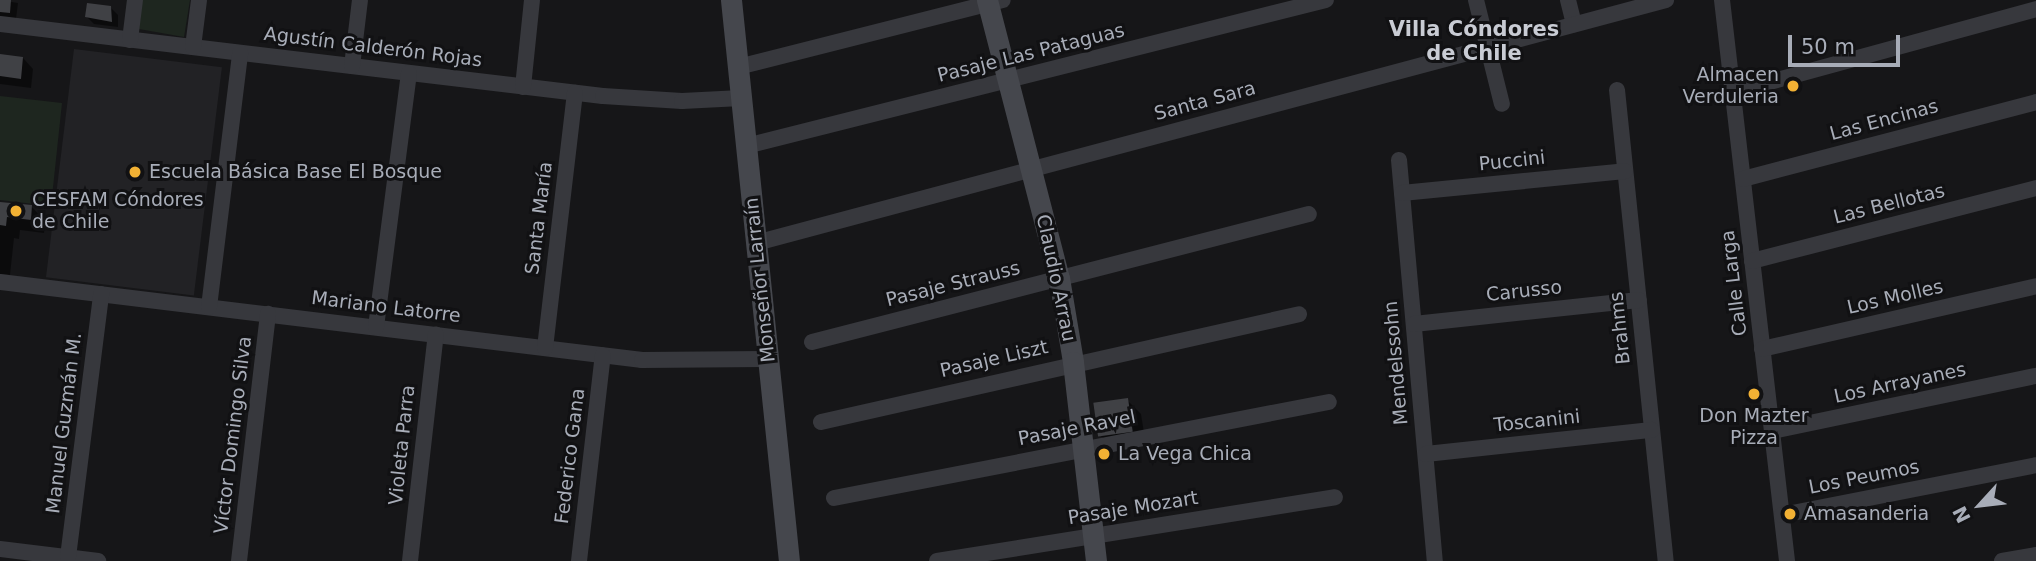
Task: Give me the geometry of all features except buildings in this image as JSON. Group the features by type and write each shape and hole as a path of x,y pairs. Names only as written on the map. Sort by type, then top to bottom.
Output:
{"street":[{"path":"130,40 135,0"},
{"path":"193,47 198,0"},
{"path":"352,66 360,0"},
{"path":"523,87 533,0"},
{"name":"Monseñor Larraín","path":"731,0 789,561"},
{"name":"Pasaje Las Pataguas","path":"746,146 1326,0"},
{"path":"1476,0 1502,104"},
{"path":"1568,0 1574,24"},
{"name":"Calle Larga","path":"1723,0 1787,561"},
{"path":"738,67 992,1"},
{"name":"Claudio Arrau","path":"992,1 1007,80 1059,278 1073,362 1096,561"},
{"name":"Santa Sara","path":"756,243 1661,1"},
{"path":"1733,92 2036,9"},
{"name":"Agustín Calderón Rojas","path":"0,24 575,93 670,101 741,98"},
{"path":"209,307 240,53"},
{"path":"376,327 410,73"},
{"name":"Brahms","path":"1617,90 1666,561"},
{"name":"Santa María","path":"545,348 575,93"},
{"name":"Las Encinas","path":"1743,179 2036,102"},
{"name":"Mendelssohn","path":"1399,160 1435,561"},
{"name":"Puccini","path":"1402,193 1625,171"},
{"name":"Las Bellotas","path":"1752,261 2036,188"},
{"name":"Pasaje Strauss","path":"812,342 1309,214"},
{"name":"Mariano Latorre","path":"0,282 603,355 682,362 768,359"},
{"name":"Los Molles","path":"1762,349 2036,286"},
{"name":"Manuel Guzmán M.","path":"68,557 101,294"},
{"name":"Carusso","path":"1414,324 1639,300"},
{"name":"Víctor Domingo Silva","path":"239,561 268,314"},
{"name":"Pasaje Liszt","path":"821,422 1073,362 1102,360 1299,314"},
{"name":"Violeta Parra","path":"410,561 436,334"},
{"name":"Federico Gana","path":"579,561 603,355"},
{"name":"Los Arrayanes","path":"1772,431 2036,376"},
{"name":"Pasaje Ravel","path":"834,498 1083,447 1329,402"},
{"name":"Toscanini","path":"1426,454 1652,430"},
{"name":"Los Peumos","path":"1782,514 2036,465"},
{"name":"Pasaje Mozart","path":"937,561 1335,497"},
{"path":"0,549 98,561"},
{"path":"2002,561 2036,555"}],"shaded area":[{"path":"142,0 190,0 184,37 139,29"},
{"name":"Escuela Básica Base El Bosque","path":"74,49 222,67 194,295 46,277"},
{"path":"0,96 62,103 51,206 0,200"}],"place":[{"name":"Almacen Verduleria","path":"1793,86"},
{"name":"Escuela Básica Base El Bosque","path":"135,172"},
{"name":"CESFAM Cóndores de Chile","path":"16,211"},
{"name":"Don Mazter Pizza","path":"1754,394"},
{"name":"La Vega Chica","path":"1104,454"},
{"name":"Amasanderia","path":"1790,514"}],"district":[{"name":"Villa Cóndores de Chile","path":"1474,41"}]}
